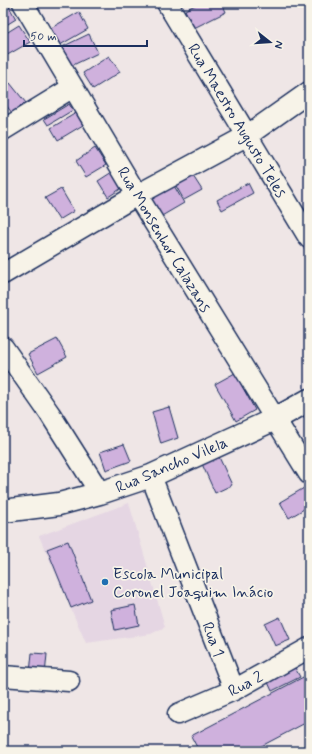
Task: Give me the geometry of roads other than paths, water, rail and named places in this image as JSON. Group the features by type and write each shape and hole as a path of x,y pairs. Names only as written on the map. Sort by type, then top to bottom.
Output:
{"main road":[{"name":"Rua Sancho Vilela","path":"3,511 59,504 100,493 151,476 275,419 309,400"}],"street":[{"name":"Rua Monsenhor Calazans","path":"23,3 137,195 309,474"},
{"name":"Rua Maestro Augusto Teles","path":"167,3 309,238"},
{"path":"3,130 73,88"},
{"path":"3,274 137,195 248,135 309,92"},
{"path":"3,347 50,414 100,493"},
{"name":"Rua 1","path":"151,476 234,690"},
{"name":"Rua 2","path":"178,714 234,690 309,648"},
{"path":"3,676 69,681"}],"place":[{"name":"Escola Municipal Coronel Joaquim Inácio","path":"105,582"}]}
